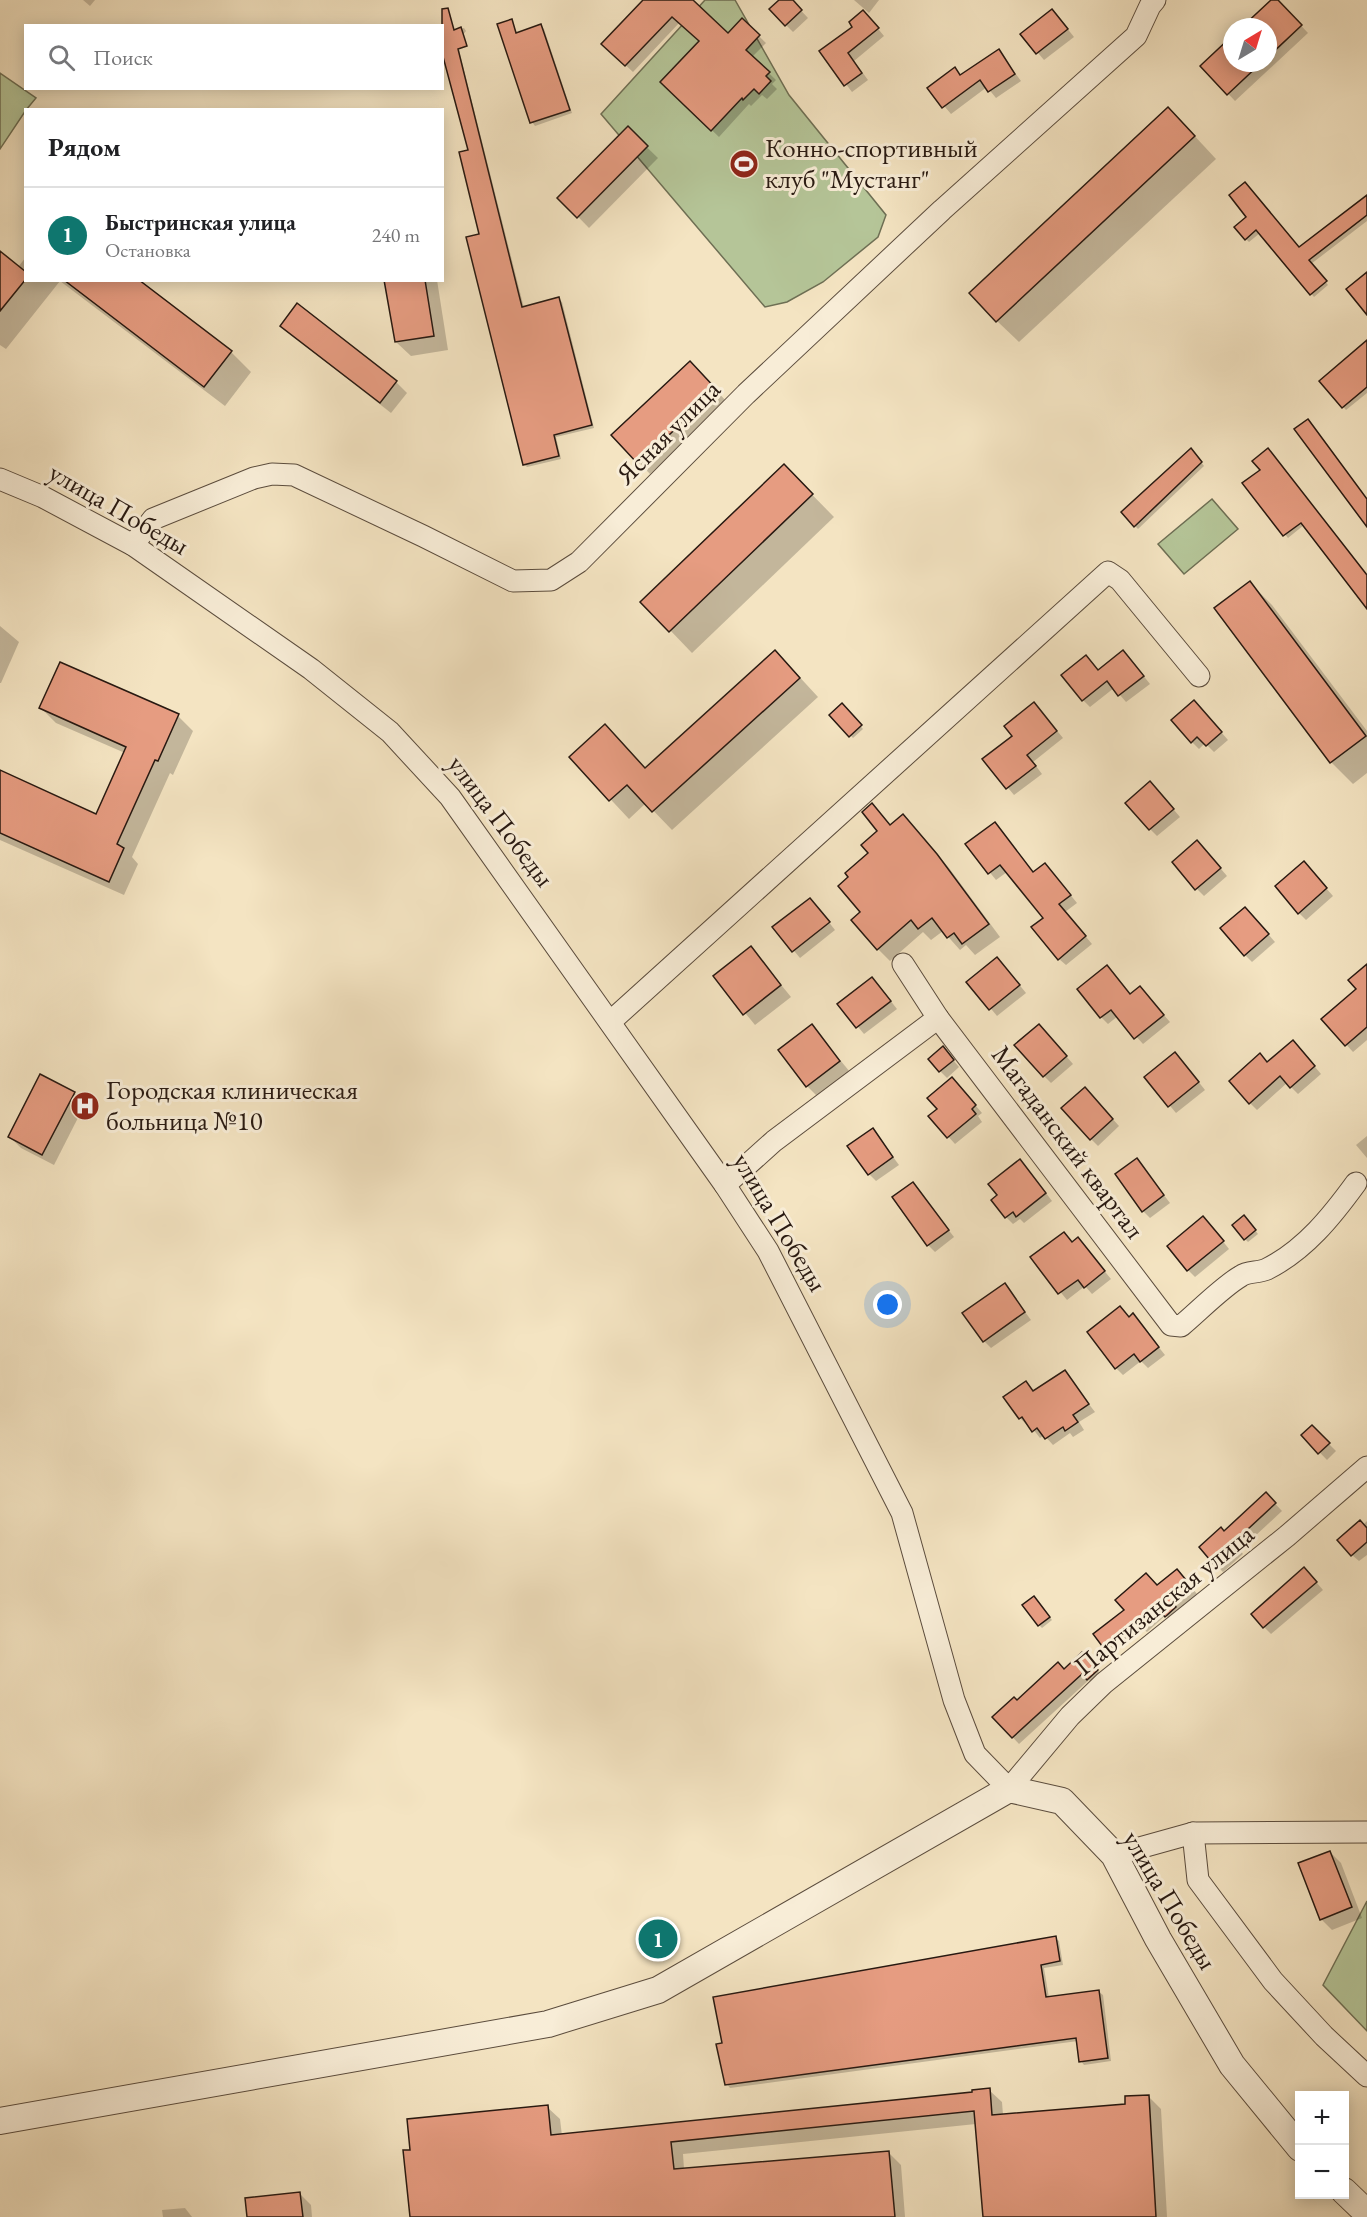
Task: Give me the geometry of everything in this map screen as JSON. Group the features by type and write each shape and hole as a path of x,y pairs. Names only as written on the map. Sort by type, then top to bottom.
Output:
{"street":[{"name":"Ясная улица","path":"133,545 153,519 254,478 272,474 294,475 513,581 551,580 579,562 747,394 942,210 1136,36 1155,0"},
{"name":"улица Победы","path":"0,479 43,497 133,545 311,669 390,732 450,797 610,1022 768,1251 902,1514 954,1700 975,1754 1009,1789 1062,1801 1114,1855 1158,1939 1232,2065 1297,2145"},
{"path":"610,1022 1108,572 1120,580 1199,676"},
{"name":"Магаданский квартал","path":"903,964 938,1018 1171,1325 1181,1326 1242,1275 1266,1270 1287,1256 1335,1214 1356,1184"},
{"path":"724,1185 774,1142 938,1018"},
{"name":"Партизанская улица","path":"1009,1789 1070,1716 1104,1683 1287,1536 1367,1467"},
{"path":"0,2121 548,2024 657,1990 1009,1789"},
{"path":"1114,1855 1193,1833 1367,1832"},
{"path":"1193,1833 1198,1880 1273,1981 1323,2036 1367,2076"},
{"path":"1349,2196 1367,2213"}],"green space":[{"name":"Конно-спортивный клуб \"Мустанг\"","path":"705,0 735,0 789,95 886,215 878,237 823,282 787,302 765,307 601,114"},
{"path":"0,73 36,98 28,108 24,108 24,113 0,149"},
{"path":"1212,499 1238,529 1184,574 1158,544"},
{"path":"1367,1901 1367,2031 1323,1985"}],"building":[{"path":"643,0 693,0 728,33 742,18 760,35 746,50 770,72 766,76 771,81 759,94 754,89 743,100 742,98 711,131 660,82 699,41 672,17 625,66 601,44"},
{"path":"779,0 793,0 802,10 785,26 769,9"},
{"path":"1271,0 1278,0 1302,25 1277,49 1277,18 1252,18"},
{"path":"448,8 454,30 461,27 467,46 458,49 522,307 559,297 592,425 554,435 559,456 523,465 466,237 479,234 459,152 468,150 444,60 442,9"},
{"path":"1052,9 1068,29 1036,54 1020,34"},
{"path":"863,10 879,28 848,53 862,73 844,86 819,51 852,27 849,22"},
{"path":"512,19 516,33 541,24 570,110 530,123 497,24"},
{"path":"1223,44 1223,72 1251,72 1227,95 1200,66"},
{"path":"999,49 1015,74 988,92 980,80 942,108 927,88 955,67 960,75"},
{"path":"1168,107 1195,136 996,322 969,293"},
{"path":"628,126 648,146 577,218 557,198"},
{"path":"1245,182 1299,247 1367,195 1367,215 1309,260 1327,281 1310,295 1256,230 1245,240 1234,227 1246,217 1229,195"},
{"path":"0,251 24,270 24,281 0,311"},
{"path":"1367,272 1367,315 1346,289"},
{"path":"67,282 142,282 232,351 204,387"},
{"path":"384,282 425,282 434,336 395,342"},
{"path":"297,303 397,381 380,403 280,326"},
{"path":"1367,340 1367,387 1342,408 1319,381"},
{"path":"690,361 717,390 638,464 611,435"},
{"path":"1308,419 1367,499 1367,527 1294,429"},
{"path":"1191,448 1202,462 1134,527 1121,512"},
{"path":"1268,448 1367,575 1367,609 1301,523 1283,536 1242,483 1260,470 1252,461"},
{"path":"784,464 813,494 669,632 640,602"},
{"path":"1250,581 1366,736 1330,763 1214,608"},
{"path":"775,650 800,678 652,812 627,785 609,801 569,757 605,724 645,768"},
{"path":"1123,650 1144,676 1118,696 1107,681 1082,701 1061,675 1086,655 1098,670"},
{"path":"60,662 179,714 158,761 155,760 117,844 124,848 109,882 0,833 0,770 96,814 126,747 39,708"},
{"path":"1194,700 1222,732 1206,746 1197,737 1191,743 1171,720"},
{"path":"1034,702 1057,731 1027,755 1036,766 1006,789 982,759 1012,736 1004,726"},
{"path":"842,703 862,725 849,737 829,715"},
{"path":"1150,781 1174,809 1149,830 1125,803"},
{"path":"872,803 890,825 903,814 937,854 989,924 962,944 954,933 947,938 932,918 918,929 911,920 877,950 851,920 860,912 838,886 848,877 845,873 868,853 861,845 877,831 862,812"},
{"path":"995,822 1033,872 1045,863 1071,895 1059,904 1086,936 1058,960 1031,927 1043,918 1000,865 988,874 965,844"},
{"path":"1197,840 1221,868 1195,890 1172,862"},
{"path":"1304,861 1327,888 1298,914 1275,886"},
{"path":"810,898 830,922 792,952 772,927"},
{"path":"1245,907 1269,934 1244,956 1220,928"},
{"path":"751,946 781,985 743,1015 713,976"},
{"path":"997,957 1020,985 989,1010 966,982"},
{"path":"1367,964 1367,1027 1345,1046 1321,1019 1356,989 1348,980"},
{"path":"1107,965 1130,994 1140,986 1164,1015 1134,1039 1111,1010 1100,1018 1077,989"},
{"path":"872,977 891,1001 856,1028 837,1004"},
{"path":"812,1024 840,1061 806,1087 778,1050"},
{"path":"1039,1024 1067,1056 1043,1077 1014,1045"},
{"path":"1293,1040 1315,1066 1290,1088 1280,1076 1249,1104 1229,1081 1260,1053 1267,1062"},
{"path":"943,1046 954,1060 939,1072 928,1059"},
{"path":"1175,1052 1199,1082 1168,1107 1144,1077"},
{"path":"40,1074 75,1092 42,1155 8,1137"},
{"path":"952,1077 976,1105 972,1109 976,1114 947,1138 928,1116 937,1109 927,1098"},
{"path":"1085,1087 1113,1119 1090,1140 1061,1108"},
{"path":"873,1128 893,1157 868,1175 847,1146"},
{"path":"1137,1158 1164,1195 1142,1212 1115,1174"},
{"path":"1020,1159 1046,1193 1016,1217 1013,1212 1005,1218 991,1200 997,1195 988,1184"},
{"path":"913,1182 949,1230 927,1246 892,1197"},
{"path":"1244,1215 1256,1230 1244,1240 1232,1225"},
{"path":"1203,1216 1224,1241 1187,1271 1167,1246"},
{"path":"1064,1232 1072,1242 1078,1237 1105,1271 1084,1288 1078,1280 1058,1294 1030,1257"},
{"path":"1005,1283 1025,1312 983,1342 962,1313"},
{"path":"1120,1306 1129,1317 1133,1313 1159,1347 1140,1362 1134,1354 1115,1369 1087,1332"},
{"path":"1065,1370 1089,1404 1073,1415 1078,1422 1065,1431 1063,1427 1045,1439 1037,1428 1032,1432 1022,1417 1019,1419 1003,1397 1026,1381 1033,1391"},
{"path":"1312,1425 1330,1443 1318,1454 1301,1435"},
{"path":"1266,1492 1276,1503 1234,1542 1237,1546 1215,1566 1199,1547 1221,1527 1224,1531"},
{"path":"1360,1520 1367,1528 1367,1542 1351,1556 1337,1540"},
{"path":"1304,1567 1317,1582 1263,1628 1251,1614"},
{"path":"1177,1569 1191,1586 1172,1602 1176,1607 1165,1617 1159,1609 1138,1626 1134,1621 1102,1646 1093,1634 1124,1610 1115,1600 1146,1573 1157,1585"},
{"path":"1034,1596 1050,1617 1038,1626 1022,1605"},
{"path":"1082,1652 1098,1670 1087,1680 1082,1674 1012,1738 992,1717 1014,1697 1017,1700 1058,1662 1064,1669"},
{"path":"1330,1851 1352,1907 1320,1920 1298,1863"},
{"path":"1056,1936 1060,1961 1041,1965 1046,1997 1099,1990 1108,2058 1079,2062 1076,2038 725,2085 716,2044 722,2043 713,1997"},
{"path":"990,2088 992,2115 1125,2104 1125,2096 1149,2095 1156,2217 983,2217 974,2111 671,2142 674,2169 889,2151 895,2217 410,2217 403,2150 410,2150 407,2119 548,2105 551,2135 972,2092 972,2090"},
{"path":"300,2192 303,2217 247,2217 245,2198"}],"place":[{"name":"Конно-спортивный клуб \"Мустанг\"","path":"744,164"},
{"name":"Городская клиническая больница №10","path":"85,1106"},
{"name":"Быстринская улица","path":"658,1939"}]}
